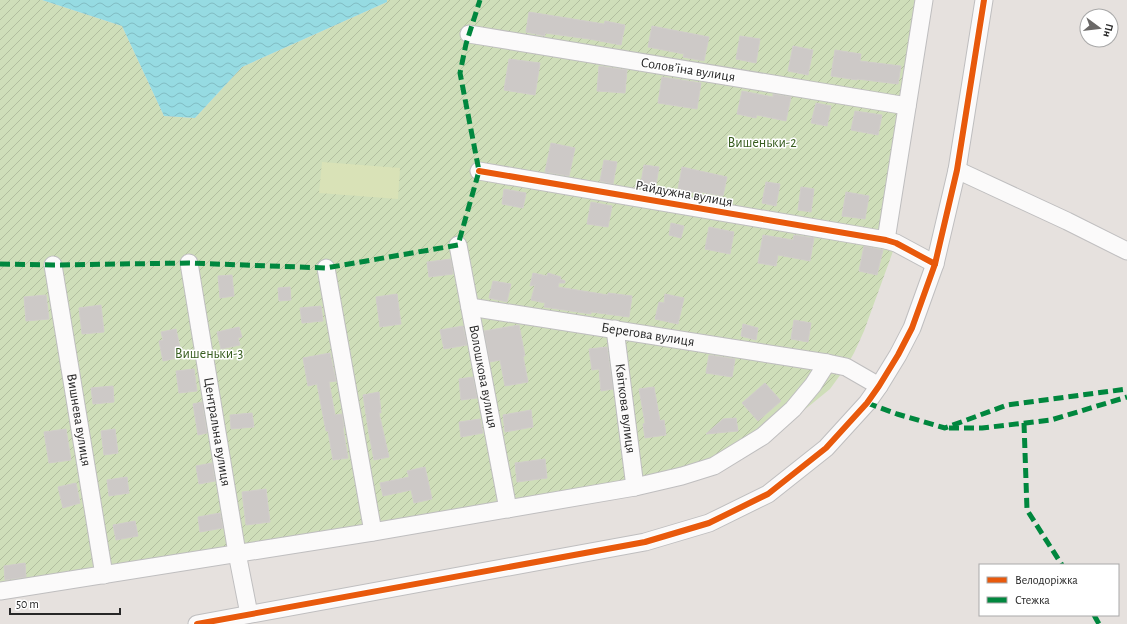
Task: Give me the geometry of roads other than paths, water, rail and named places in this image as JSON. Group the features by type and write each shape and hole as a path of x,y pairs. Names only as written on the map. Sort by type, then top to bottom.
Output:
{"street":[{"path":"886,240 924,0"},
{"path":"197,624 644,542 709,523 768,494 826,448 867,403 898,355 912,328 935,264 957,170 984,0"},
{"name":"Соловʼїна вулиця","path":"469,34 907,106"},
{"path":"957,170 1067,221 1127,251"},
{"name":"Райдужна вулиця","path":"479,171 886,240 896,243 935,264"},
{"name":"Волошкова вулиця","path":"458,246 508,509"},
{"name":"Центральна вулиця","path":"189,263 237,553 249,614"},
{"name":"Вишнева вулиця","path":"53,265 104,575"},
{"path":"326,268 373,532"},
{"name":"Берегова вулиця","path":"470,307 826,363 846,367 879,386"},
{"name":"Квіткова вулиця","path":"615,329 635,487"},
{"path":"0,591 373,532 635,487 682,476 714,466 763,436 793,409 813,385 826,363"}],"water":[{"path":"42,0 387,0 387,2 242,67 195,118 164,116 122,26"}],"park label":[{"name":"Вишеньки-2","path":"762,143"},
{"name":"Вишеньки-3","path":"209,354"}]}
